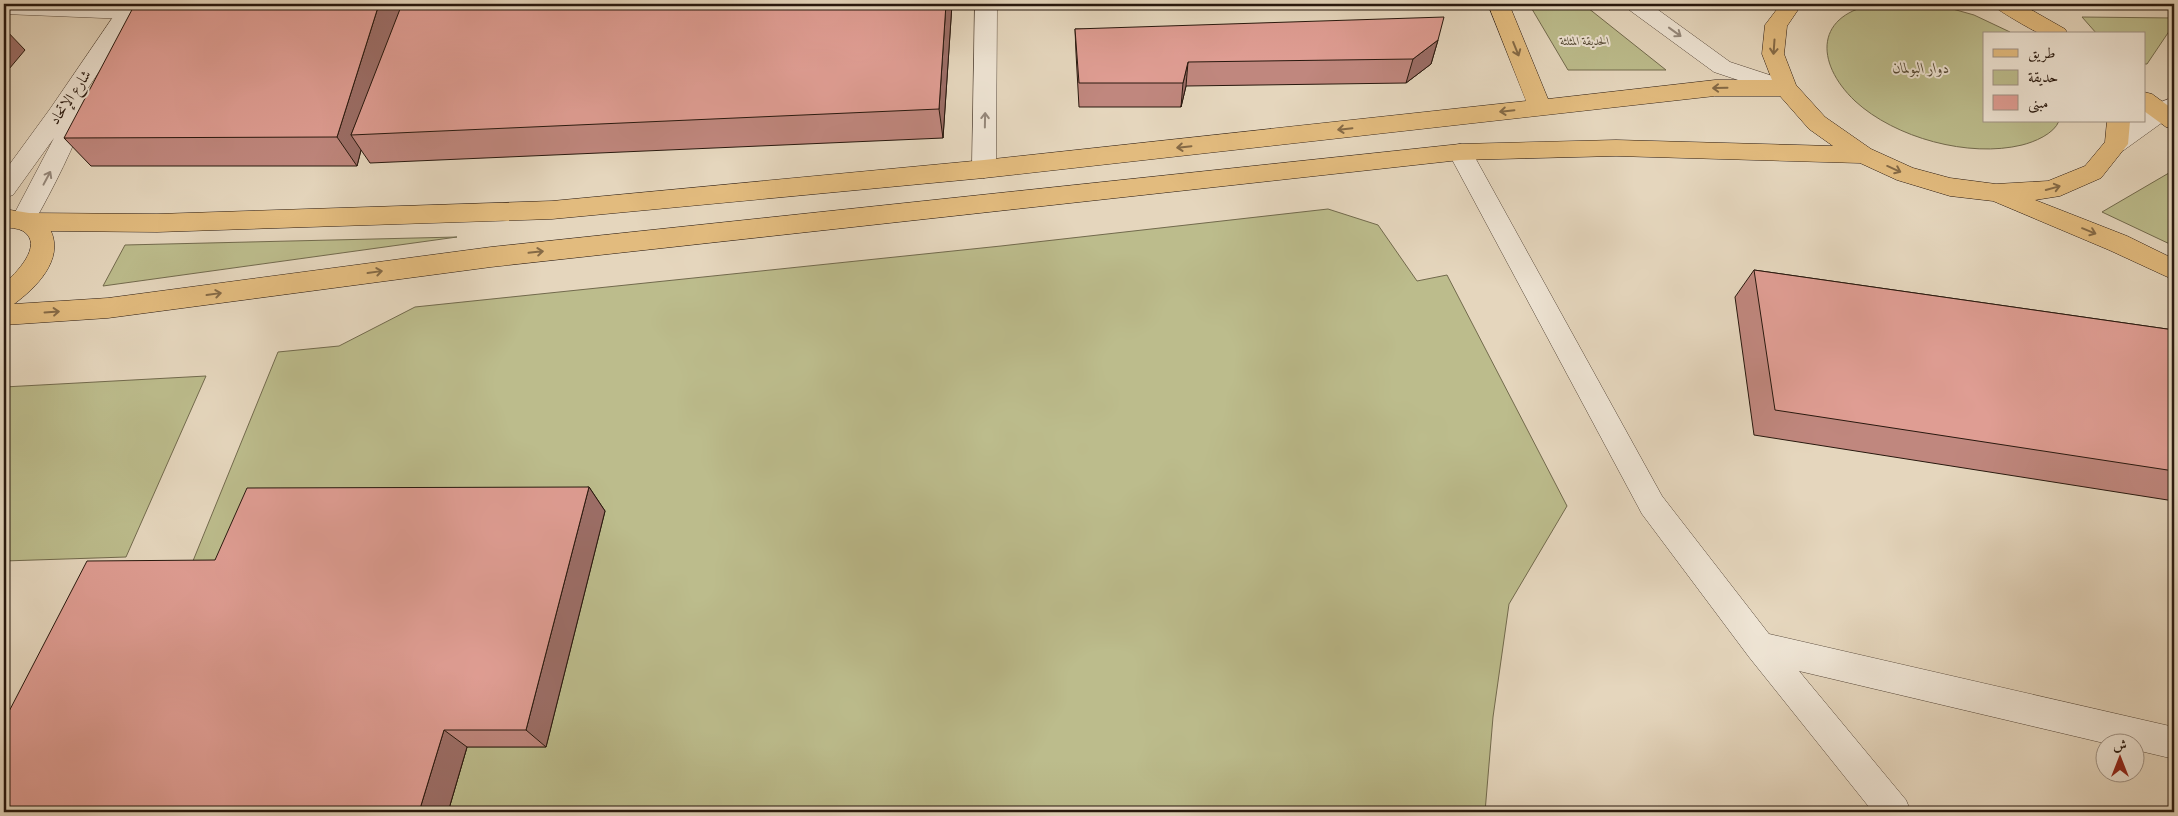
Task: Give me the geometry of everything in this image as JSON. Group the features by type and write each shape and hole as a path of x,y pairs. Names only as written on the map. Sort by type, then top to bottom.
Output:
{"main road":[{"path":"1498,4 1540,108"},
{"path":"1792,4 1776,24 1773,54 1786,88 1817,123 1863,154 1905,174 1950,187 1996,193 2051,190 2094,172 2116,144 2119,122"},
{"path":"2002,4 2017,10 2054,32"},
{"path":"18,220 157,223 552,210 984,169 1715,88 1786,88"},
{"path":"4,315 108,308 491,257 1460,152 1616,148 1863,154"},
{"path":"1996,193 2118,243 2174,270"},
{"path":"4,298 18,288 35,268 43,250 41,234 18,220"}],"street":[{"path":"984,169 986,4"},
{"path":"1636,4 1722,67 1786,88"},
{"path":"4,7 131,8"},
{"name":"شارع الإتحاد","path":"4,189 28,158 131,8"},
{"path":"18,220 47,179 66,140 80,103 89,68"},
{"path":"2116,144 2163,110"},
{"path":"1460,152 1652,505 1760,647 1894,812"},
{"path":"1760,647 2174,742"}],"green space":[{"name":"الحديقة المثلثة","path":"1529,4 1583,4 1666,70 1568,70"},
{"name":"دوار البولمان","path":"1878,4 1935,4 1974,15 2010,32 1983,32 1983,122 2058,122 2053,130 2038,140 2027,144 1979,149 1956,147 1911,135 1871,114 1855,101 1842,86 1832,71 1828,56 1828,41 1832,28 1842,17 1857,9"},
{"path":"2082,17 2174,18 2174,24 2147,64 2146,32 2095,32"},
{"path":"2174,170 2174,246 2102,212"},
{"path":"1328,209 1378,225 1417,281 1447,275 1567,506 1509,604 1493,717 1485,812 448,812 467,747 546,747 244,582 184,583 278,352 339,346 415,307 1001,246"},
{"path":"457,237 103,286 125,245"},
{"path":"206,376 126,557 4,561 4,387"}],"building":[{"path":"135,4 379,4 337,137 64,138"},
{"path":"402,4 946,4 939,109 351,135"},
{"path":"1444,17 1438,40 1413,59 1188,62 1183,83 1079,83 1075,29"},
{"path":"1754,270 2174,330 2174,471 1775,410"},
{"path":"589,487 526,730 444,730 419,812 4,812 4,721 87,561 215,560 247,488"}]}
